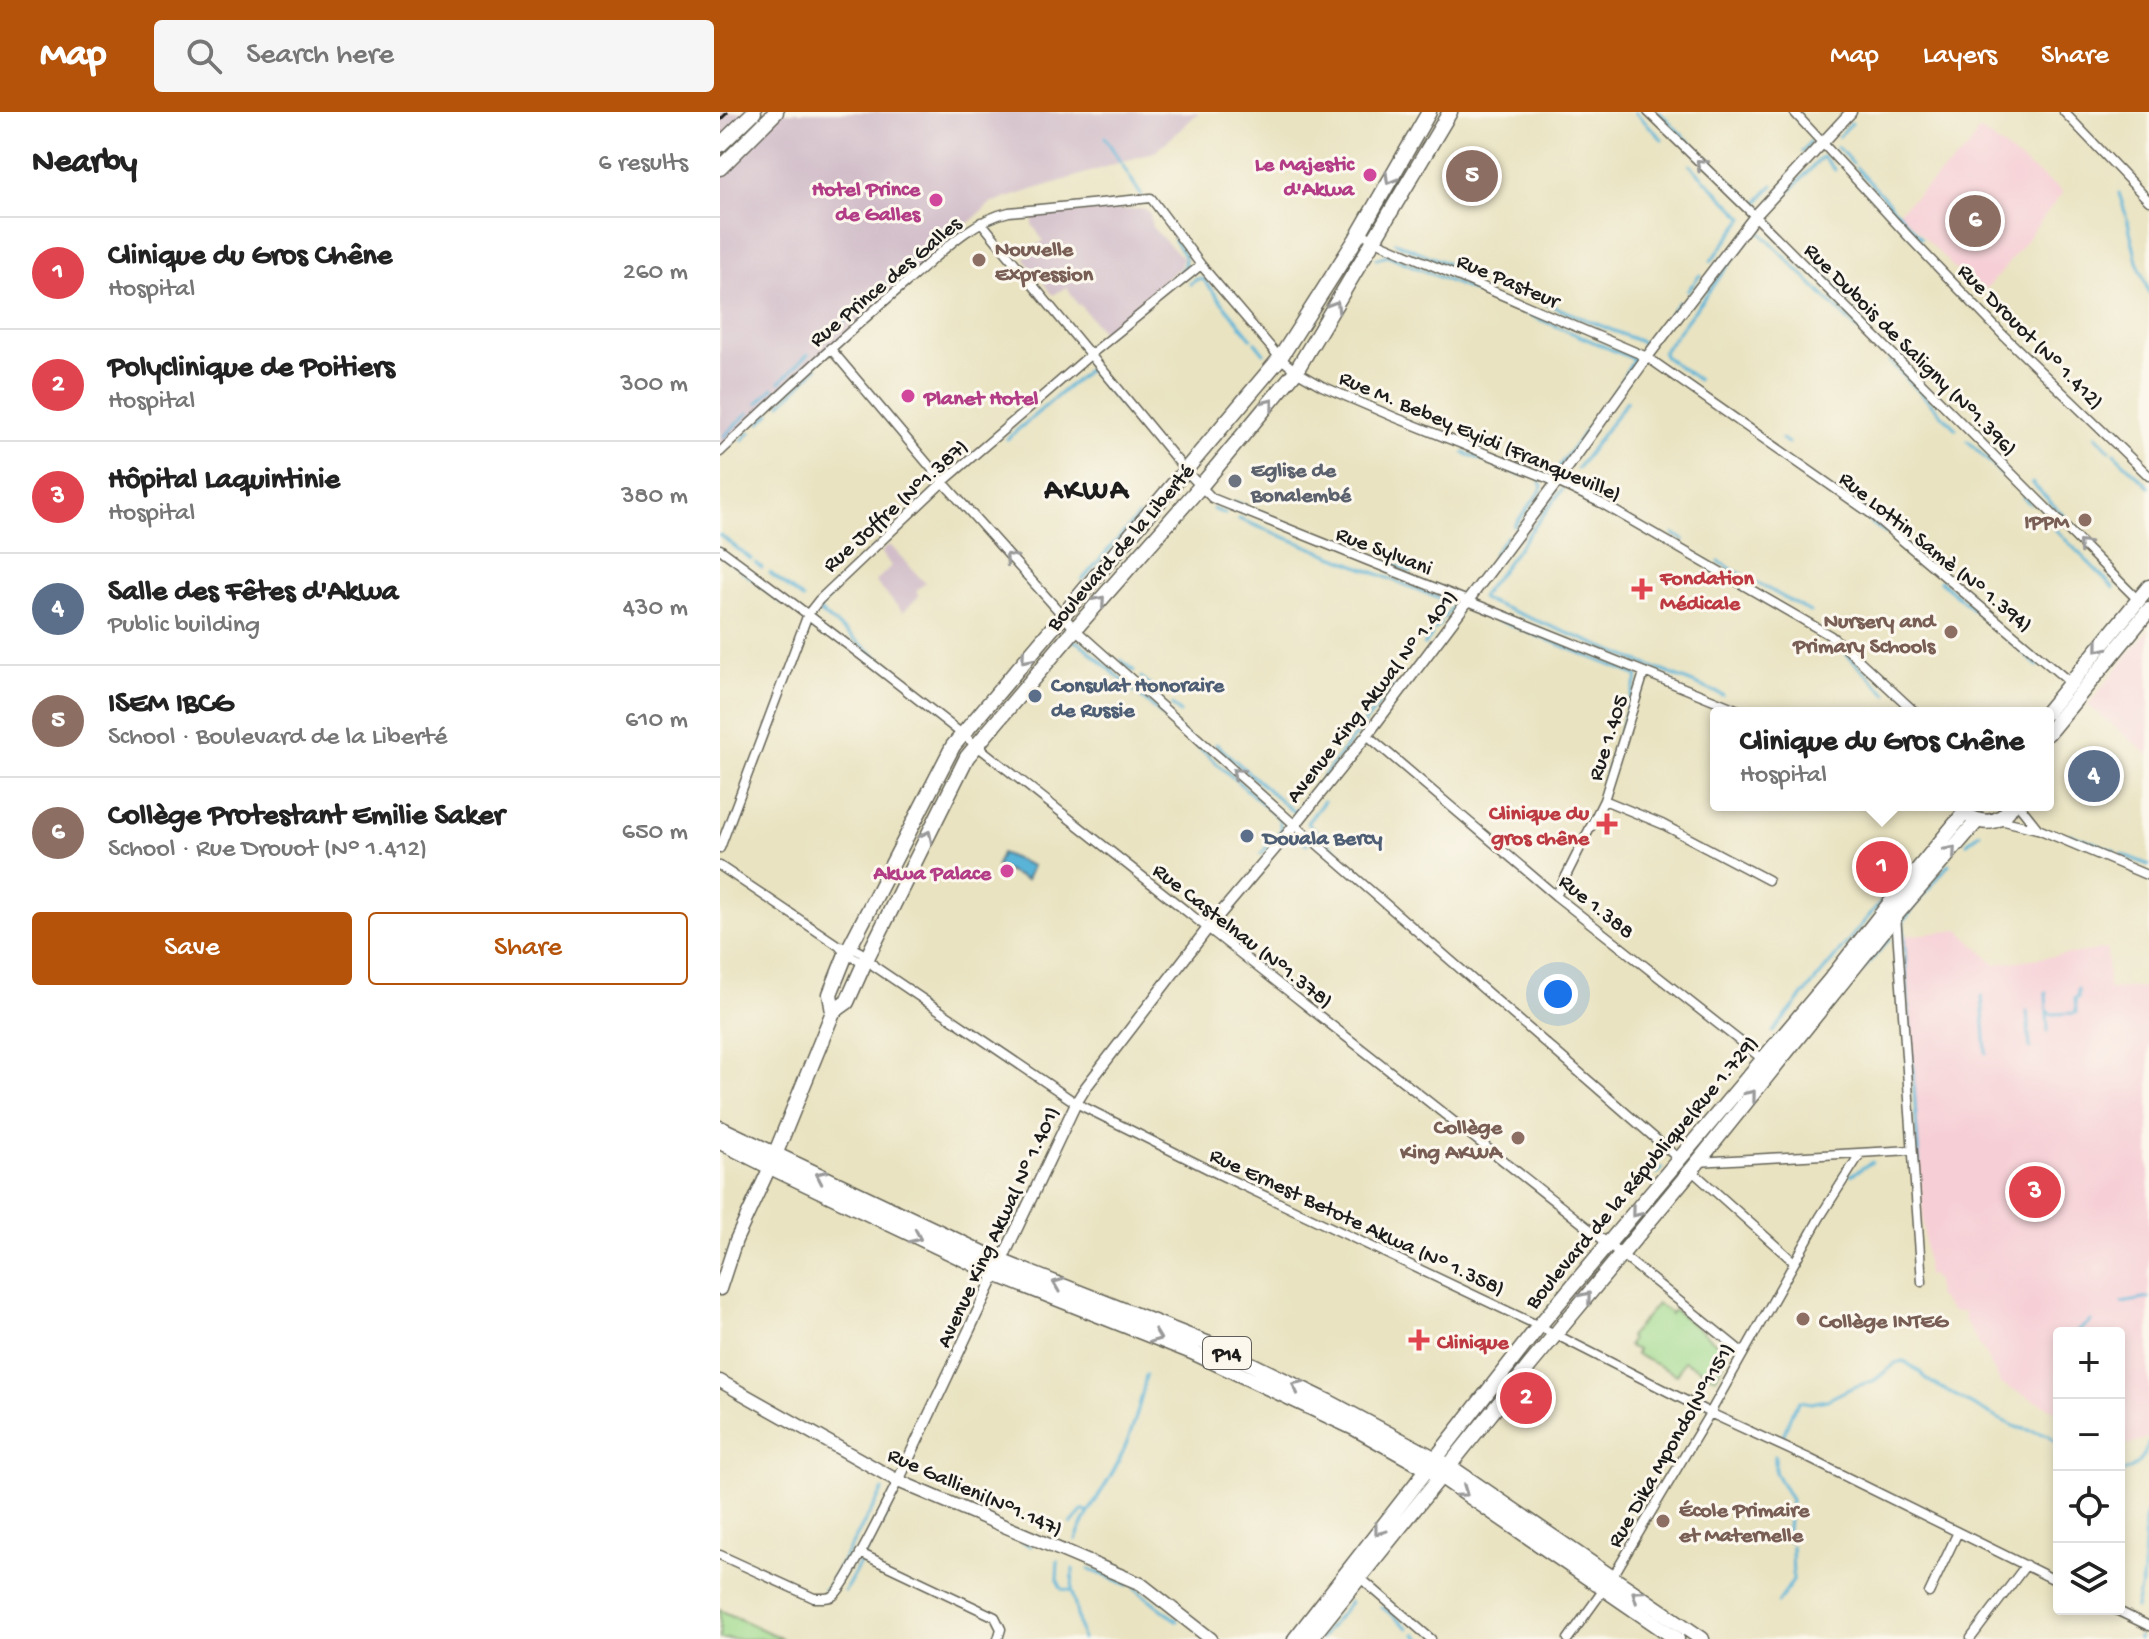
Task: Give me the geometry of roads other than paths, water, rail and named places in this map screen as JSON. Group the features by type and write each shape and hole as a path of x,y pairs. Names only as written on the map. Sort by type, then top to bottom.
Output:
{"main road":[{"path":"720,145 754,112"},
{"path":"720,168 776,112"},
{"name":"Boulevard de la Liberté","path":"773,1161 833,1012 830,994 845,949 953,746 1280,358 1360,231 1429,112"},
{"name":"Boulevard de la Liberté","path":"833,1012 847,1002 869,962 975,745 1200,487 1296,371 1450,112"},
{"path":"2054,726 2145,607 2149,587"},
{"path":"2051,707 2070,683 2145,607"},
{"path":"1969,812 1986,822 1999,820 2008,811"},
{"name":"Boulevard de la République(Rue 1.729)","path":"1310,1639 1539,1326 1694,1166 1830,980 1891,911 1969,812"},
{"name":"Boulevard de la République(Rue 1.729)","path":"1438,1467 1555,1334 1682,1155 1768,1064"},
{"name":"P14","path":"720,1128 773,1161"},
{"name":"P14","path":"720,1142 773,1161 998,1268 1192,1352 1438,1467 1607,1583 1702,1639"},
{"path":"720,1289 736,1240 773,1161"},
{"name":"Rue Gallieni(N°1.147)","path":"720,1381 898,1481 1135,1581 1211,1639"},
{"name":"Boulevard de la République(Rue 1.729)","path":"1295,1639 1355,1574"},
{"name":"P14","path":"1607,1583 1677,1639"}],"street":[{"name":"Rue Dubois de Saligny (N°1.396)","path":"1648,112 2145,607"},
{"name":"Rue Drouot (N° 1.412)","path":"1794,112 2004,336 2149,476"},
{"name":"Avenue King Akwa( N° 1.401)","path":"720,1555 814,1598 832,1596 839,1589 898,1481 1076,1103 1105,1060 1208,928 1367,735 1755,216 1851,112"},
{"path":"2064,112 2149,201"},
{"name":"Rue Prince des Galles","path":"720,452 830,348 981,222 1009,212 1151,198"},
{"name":"Rue M. Bebey Eyidi (Franqueville)","path":"1151,198 1201,265 1280,358 1296,371 1322,386 1557,482 1616,511 1831,636 1910,707"},
{"name":"Rue Sylvani","path":"981,222 1206,494 1222,504 1731,707"},
{"name":"Rue Pasteur","path":"1360,231 1373,240 1647,357"},
{"name":"Rue Joffre (N°1.387)","path":"720,848 808,614 831,586 943,482 1090,355 1201,265"},
{"path":"830,348 943,482 1075,629 1295,825 1682,1155 1794,1262"},
{"name":"Rue Lottin Samè (N° 1.394)","path":"1647,357 1870,513 2082,693"},
{"name":"Rue Castelnau (N°1.378)","path":"720,549 962,733 1742,1352"},
{"name":"Rue 1.405","path":"1556,896 1604,800 1644,673"},
{"name":"Rue 1.388","path":"1367,735 1556,896 1768,1064"},
{"path":"1604,800 1662,824 1768,880"},
{"path":"2024,811 2038,829"},
{"path":"1999,820 2038,829 2149,876"},
{"name":"Rue Ernest Betote Akwa (N° 1.358)","path":"720,866 869,962 1076,1103 2053,1579"},
{"path":"1891,911 1922,1282"},
{"path":"1694,1166 1912,1150"},
{"name":"Rue Dika Mpondo(N°1151)","path":"1568,1639 1607,1583 1710,1413 1839,1184 1860,1154"},
{"path":"1929,1593 1958,1532"},
{"path":"860,1553 995,1617 1001,1629 998,1639"},
{"path":"1971,1638 2026,1565"},
{"path":"1355,1574 1431,1639"},
{"path":"2125,1614 2149,1626"}],"water":[{"path":"1001,853 1032,866 1026,880 996,866"}],"waterway":[{"path":"1635,112 1662,139"},
{"path":"1659,112 1671,124"},
{"path":"1839,136 1852,123"},
{"path":"1674,127 1696,148"},
{"path":"1105,137 1141,195"},
{"path":"1802,152 1810,142"},
{"path":"1837,147 1853,163"},
{"path":"1699,151 1754,203 1773,185"},
{"path":"1787,194 1822,157"},
{"path":"1823,157 1835,170"},
{"path":"1690,165 1744,218 1721,248"},
{"path":"1856,167 1921,238"},
{"path":"2119,193 2126,215"},
{"path":"2127,218 2137,261 2149,293"},
{"path":"994,226 1001,220 1019,219"},
{"path":"1770,220 1776,225"},
{"path":"1698,380 1664,356 1663,352 1755,230 1859,331"},
{"path":"1174,240 1185,257 1184,267 1180,271"},
{"path":"1395,242 1499,285"},
{"path":"1711,261 1719,251"},
{"path":"899,272 918,254"},
{"path":"1376,259 1387,255 1634,359 1617,388 1557,469"},
{"path":"1816,266 1873,323"},
{"path":"1695,281 1700,275"},
{"path":"824,340 894,277"},
{"path":"1190,284 1203,279 1251,338"},
{"path":"1688,290 1693,284"},
{"path":"1503,286 1646,344 1678,302"},
{"path":"1255,342 1264,353"},
{"path":"780,382 808,354"},
{"path":"1889,361 1956,429"},
{"path":"781,404 818,367"},
{"path":"1007,439 1089,369 1124,409"},
{"path":"758,403 773,388"},
{"path":"1577,469 1627,401"},
{"path":"724,436 748,413"},
{"path":"760,423 770,413"},
{"path":"1129,414 1176,469 1174,474"},
{"path":"742,440 751,432"},
{"path":"2096,436 2110,450"},
{"path":"1782,439 1788,443"},
{"path":"1968,441 2003,476"},
{"path":"1464,453 1522,475"},
{"path":"2114,453 2149,487"},
{"path":"1514,526 1540,492 1540,482"},
{"path":"2032,483 2073,525"},
{"path":"1562,490 1482,599 1723,695"},
{"path":"2023,497 2030,504"},
{"path":"1236,502 1245,506"},
{"path":"1851,507 1885,533"},
{"path":"1213,509 1225,514"},
{"path":"1082,580 1138,516"},
{"path":"1239,519 1446,601"},
{"path":"2047,521 2114,588"},
{"path":"1674,534 1684,540"},
{"path":"720,535 751,559"},
{"path":"1493,554 1507,536"},
{"path":"720,554 754,580"},
{"path":"1719,562 1810,612"},
{"path":"756,563 762,568"},
{"path":"1390,563 1411,572"},
{"path":"770,573 803,599"},
{"path":"1940,581 2016,646"},
{"path":"757,583 782,603"},
{"path":"831,594 818,610 955,719"},
{"path":"1444,618 1453,606"},
{"path":"1470,611 1638,676 1606,774"},
{"path":"1435,630 1441,623"},
{"path":"1424,645 1432,635"},
{"path":"1073,641 1080,643 1279,818 1281,830 1261,854"},
{"path":"1839,647 1887,694"},
{"path":"2022,652 2038,666"},
{"path":"1121,660 1134,671"},
{"path":"1141,677 1155,690"},
{"path":"1382,701 1394,684"},
{"path":"1216,744 1296,812 1379,704"},
{"path":"1172,705 1180,713"},
{"path":"1324,801 1307,823 1341,854"},
{"path":"1967,843 1980,833"},
{"path":"2071,834 2115,851"},
{"path":"1298,837 1307,844"},
{"path":"2121,854 2149,865"},
{"path":"1904,920 1949,864"},
{"path":"1773,1032 1892,888"},
{"path":"1903,921 1919,1163"},
{"path":"1819,1022 1890,938"},
{"path":"2047,1011 2051,1014 2076,1013 2078,989"},
{"path":"2046,993 2048,1031"},
{"path":"1982,996 1986,1053"},
{"path":"910,1001 919,1008"},
{"path":"2027,1011 2030,1048"},
{"path":"1741,1037 1756,1048"},
{"path":"1851,1175 1872,1162"},
{"path":"1657,1174 1662,1168"},
{"path":"2122,1303 2149,1298"},
{"path":"2083,1327 2091,1321"},
{"path":"1783,1436 1800,1401 1811,1403 1827,1400 1875,1380 1896,1363 1904,1361 1927,1380 1993,1416 2016,1427 2049,1435 2057,1443 2057,1471"},
{"path":"1076,1540 1124,1449 1146,1375"},
{"path":"2124,1471 2139,1462 2149,1442"},
{"path":"1775,1455 1775,1472 1791,1500 1789,1542"},
{"path":"824,1589 883,1490"},
{"path":"845,1591 893,1501"},
{"path":"2136,1608 2143,1575 2145,1520 2149,1505"},
{"path":"1071,1524 1083,1510 1088,1513"},
{"path":"1022,1542 1031,1546"},
{"path":"1784,1593 1793,1581 1792,1547"},
{"path":"1058,1561 1057,1580 1062,1589 1072,1591"},
{"path":"1073,1569 1072,1591 1082,1639"},
{"path":"1089,1569 1128,1585"},
{"path":"1135,1588 1177,1621"},
{"path":"1778,1603 1784,1594"},
{"path":"1320,1639 1350,1602"},
{"path":"1382,1607 1408,1628"},
{"path":"1415,1634 1421,1639"}],"railway":[{"path":"720,120 728,112"}],"place":[{"name":"Le Majestic d'Akwa","path":"1370,175"},
{"name":"ISEM IBCG","path":"1472,176"},
{"name":"Hotel Prince de Galles","path":"936,200"},
{"name":"Collège Protestant Emilie Saker","path":"1975,221"},
{"name":"Nouvelle Expression","path":"979,260"},
{"name":"Planet Hotel","path":"908,396"},
{"name":"Eglise de Bonalembé","path":"1235,481"},
{"name":"IPPM","path":"2085,520"},
{"name":"Fondation Médicale","path":"1642,589"},
{"name":"Nursery and Primary Schools","path":"1951,632"},
{"name":"Consulat Honoraire de Russie","path":"1035,696"},
{"name":"Salle des Fêtes d'Akwa","path":"2094,776"},
{"name":"Clinique du gros chêne","path":"1607,824"},
{"name":"Douala Bercy","path":"1247,836"},
{"name":"Clinique du Gros Chêne","path":"1882,867"},
{"name":"Akwa Palace","path":"1007,871"},
{"name":"Collège King AKWA","path":"1518,1138"},
{"name":"Hôpital Laquintinie","path":"2035,1192"},
{"name":"Collège INTEG","path":"1803,1319"},
{"name":"Clinique","path":"1419,1340"},
{"name":"Polyclinique de Poitiers","path":"1526,1398"},
{"name":"École Primaire et Maternelle","path":"1663,1521"}],"district":[{"name":"AKWA","path":"1087,488"}]}
